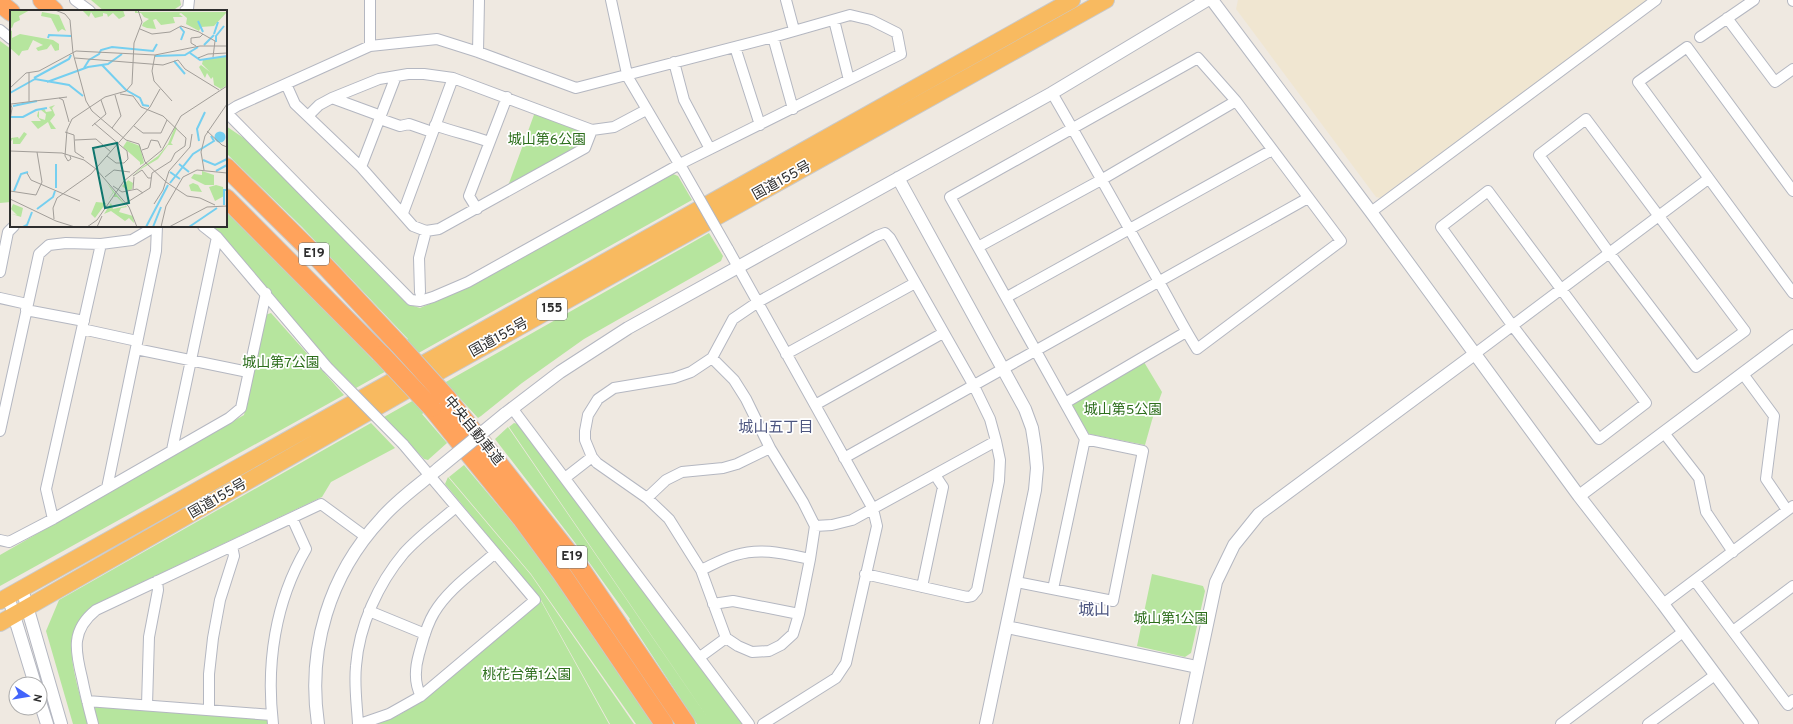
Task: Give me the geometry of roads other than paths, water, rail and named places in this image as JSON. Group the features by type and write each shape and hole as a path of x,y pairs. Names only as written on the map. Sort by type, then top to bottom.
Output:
{"highway":[{"path":"42,0 53,10"},
{"name":"国道155号","path":"10,595 1072,0"},
{"name":"国道155号","path":"0,624 442,370 1106,0"},
{"path":"0,3 10,11"},
{"name":"中央自動車道","path":"227,168 312,253 447,398 576,562 686,724"},
{"name":"中央自動車道","path":"227,199 382,355 432,408 521,518 562,574 664,724"}],"street":[{"path":"75,0 89,10"},
{"path":"186,10 188,9 189,0"},
{"path":"370,0 370,46"},
{"path":"478,52 479,0"},
{"path":"611,0 627,74 646,110 682,167 815,405 872,509 877,526 846,663 836,678 763,724"},
{"path":"786,0 794,30"},
{"path":"318,724 314,700 314,678 318,639 327,606 351,556 381,518 508,411 560,372 597,347 1052,93 1207,0"},
{"path":"1212,0 1476,353 1579,496 1663,604 1752,724"},
{"path":"1371,212 1656,0"},
{"path":"1700,37 1754,0"},
{"path":"227,112 237,106 370,46 437,39 478,52 576,88 773,38 794,30 850,15 871,20 897,33 901,54 710,149 682,167 468,282 420,301 411,300 227,114"},
{"path":"1727,18 1775,82 1793,69"},
{"path":"834,20 849,80"},
{"path":"0,30 10,38"},
{"path":"773,38 793,109"},
{"path":"735,47 760,125"},
{"path":"1792,291 1708,180 1638,82 1687,47 1793,191"},
{"path":"1052,93 1072,128 1101,180 1159,281 1186,332 1197,349 1341,241 1236,101 1198,58 1072,128 950,197 1085,439 1053,589"},
{"path":"674,62 684,100 710,149"},
{"path":"308,116 320,105 332,98 379,79 424,74 453,78 592,130 614,127 646,110"},
{"path":"361,167 396,76"},
{"path":"403,213 453,78"},
{"path":"286,84 295,104 361,167 414,226 426,231 439,229 585,148 592,130"},
{"path":"477,209 469,196 507,97"},
{"path":"332,98 400,126 409,124 457,133 466,133 489,142"},
{"path":"978,247 1101,180 1236,101"},
{"path":"1586,119 1658,216 1745,331 1696,367 1610,254 1539,155 1586,119"},
{"path":"1007,297 1272,150"},
{"path":"898,178 1025,409 1032,428 1037,468 1032,512 986,724"},
{"path":"1186,724 1216,582 1234,545 1259,514 1708,180"},
{"path":"1488,191 1646,404 1599,439 1512,325 1441,227 1488,191"},
{"path":"844,458 1308,198"},
{"path":"0,272 8,232 13,227"},
{"path":"0,431 39,254 49,245 66,242 101,244 132,240 155,227"},
{"path":"107,488 156,251 157,227"},
{"path":"205,227 217,237 266,293 327,367 403,444 435,472 456,506 535,600 421,696 388,714 359,724 356,696 356,666 361,636 370,611 384,582 404,553 456,506"},
{"path":"420,292 419,258 426,231"},
{"path":"712,358 734,380 746,399 770,448 803,502 814,526 810,559 799,614 792,634 782,644 769,651 752,652 738,646 726,638 701,570 669,519 647,498 597,463 592,457 585,440 588,416 598,399 614,388 674,378 691,372 712,358 733,319 758,302 885,233 890,238 974,386 990,419 1000,460 999,481 976,590 972,596 967,597 865,574"},
{"path":"172,450 217,237"},
{"path":"53,518 46,489 101,244"},
{"path":"786,354 915,283"},
{"path":"0,540 9,542 53,518 229,418 240,408 266,293"},
{"path":"0,298 83,325 136,345 191,360 248,372"},
{"path":"1065,403 1186,332"},
{"path":"815,405 943,333"},
{"path":"1579,496 1793,336"},
{"path":"1663,604 1790,508 1766,478 1774,416 1743,374"},
{"path":"508,411 565,478 700,657 748,724"},
{"path":"1664,433 1699,478 1706,512 1733,552"},
{"path":"1016,582 1113,601 1143,451 1085,439"},
{"path":"814,526 832,525 852,520 996,441"},
{"path":"647,498 666,480 682,472 723,468 737,464 770,448"},
{"path":"565,478 592,457"},
{"path":"922,587 942,487 935,475"},
{"path":"92,724 77,656 76,642 83,623 96,610 321,504 366,537"},
{"path":"87,701 147,704 209,710 273,720 272,660 277,624 290,580 306,549 292,518"},
{"path":"209,710 209,674 213,638 220,600 234,556 232,546"},
{"path":"701,570 735,555 753,551 771,551 810,559"},
{"path":"421,696 416,688 416,664 425,634 434,613 446,597 495,553"},
{"path":"147,704 149,637 158,590 156,581"},
{"path":"1695,581 1788,705 1793,700"},
{"path":"1733,631 1793,586"},
{"path":"10,595 21,612 61,724"},
{"path":"713,604 733,601 799,614"},
{"path":"370,611 425,634"},
{"path":"21,612 33,676"},
{"path":"1007,627 1197,667"},
{"path":"1561,724 1683,632"},
{"path":"700,657 726,638"},
{"path":"1648,724 1715,675"}],"district":[{"name":"城山五丁目","path":"776,428"},
{"name":"城山","path":"1094,611"}],"park label":[{"name":"城山第6公園","path":"547,140"},
{"name":"城山第7公園","path":"281,363"},
{"name":"城山第5公園","path":"1123,410"},
{"name":"城山第1公園","path":"1171,619"},
{"name":"桃花台第1公園","path":"527,675"}]}
